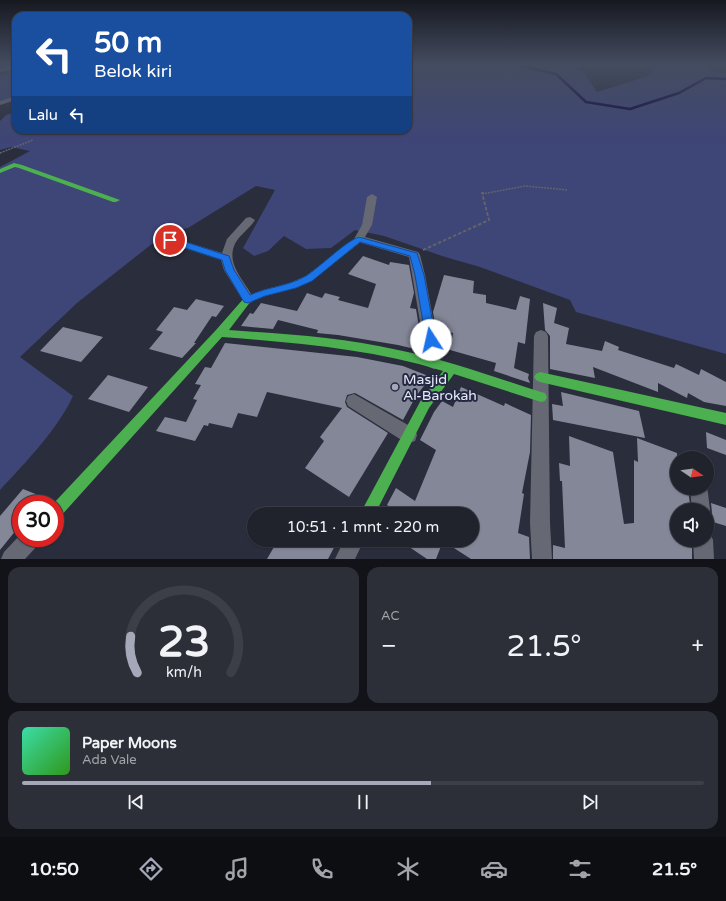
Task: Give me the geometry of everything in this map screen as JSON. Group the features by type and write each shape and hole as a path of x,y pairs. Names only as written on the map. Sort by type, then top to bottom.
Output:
{"street":[{"path":"0,103 12,99"},
{"path":"0,171 14,165 20,166 116,200"},
{"path":"64,502 220,333 248,299 263,293 292,286 309,278 359,239 366,225 372,197"},
{"path":"248,299 230,270 226,258 231,241 250,220"},
{"path":"359,239 414,255 420,275 434,363"},
{"path":"170,240 226,258"},
{"path":"220,333 306,341 378,350 434,363 540,397"},
{"path":"541,336 540,516 542,559"},
{"path":"371,507 425,404 451,369"},
{"path":"540,377 726,419"},
{"path":"354,401 409,435"},
{"path":"11,559 22,547"},
{"path":"345,559 351,547"},
{"path":"703,547 704,559"}],"path":[{"path":"0,153 33,140"},
{"path":"414,255 489,220 482,193 525,186 568,190"}],"shaded area":[{"path":"0,91 12,91 12,100 0,102"},
{"path":"412,91 726,91 726,354 576,312 570,300 480,267 445,257 384,236 355,230 331,248 306,249 284,236 268,251 254,256 243,248 275,190 256,186 188,228 167,232 77,303 20,357 73,396 59,421 50,433 0,490 0,167 30,151 11,147 0,150 0,121 6,115 12,113 12,134 412,134"}],"building":[{"path":"363,256 389,265 390,262 409,265 414,293 410,308 416,309 423,351 398,345 317,333 318,330 278,320 273,329 241,326 250,313 253,314 261,303 297,311 307,293 322,298 325,293 340,297 338,300 368,308 376,284 348,274"},
{"path":"444,275 474,281 473,293 486,295 486,303 516,310 520,296 530,299 525,344 518,342 514,368 529,374 528,378 530,383 494,371 496,363 450,350 453,333 436,329 433,312"},
{"path":"196,299 224,306 216,317 212,316 194,343 196,343 182,358 149,349 163,332 156,330 174,307 187,310"},
{"path":"543,303 557,308 554,323 569,328 566,344 602,351 605,341 619,347 618,350 674,368 676,364 699,375 701,369 726,382 726,406 704,402 688,393 687,398 658,383 658,392 593,367 595,378 550,369 550,336 545,330"},
{"path":"63,327 103,337 81,362 40,351"},
{"path":"225,343 357,357 403,366 431,377 416,396 403,420 355,393 347,395 345,402 347,407 388,433 349,497 305,468 324,441 320,437 342,408 267,392 257,417 238,413 232,428 209,423 208,426 204,425 195,441 156,431 165,417 186,422 197,400 193,399 201,385 195,384 205,367 211,368"},
{"path":"108,375 148,387 129,412 88,399"},
{"path":"461,387 504,406 505,403 531,415 530,452 522,493 524,494 518,533 529,537 530,559 471,559 452,547 479,547 479,507 390,507 387,505 396,488 415,501 436,450 420,440 434,412 442,401 453,407"},
{"path":"561,392 639,411 645,438 553,420 552,404 563,406"},
{"path":"706,432 726,440 726,455 707,448"},
{"path":"569,436 613,452 624,524 634,523 634,460 638,462 637,438 672,451 670,451 670,495 689,495 690,503 670,503 670,547 692,547 692,559 553,559 553,545 565,548 562,481 560,481 559,463 570,466"},
{"path":"23,489 38,495 18,495"},
{"path":"12,502 12,535 0,550 0,516"},
{"path":"714,504 726,508 726,526 714,522"},
{"path":"274,547 334,547 328,559 267,559"},
{"path":"409,547 441,547 436,559 427,559"}],"waterway":[{"path":"574,91 586,102 630,109 682,91"}],"traffic: fast":[{"path":"0,171 14,165 20,166 116,200"},
{"path":"64,502 220,333 248,299 263,293 292,286 309,278 359,239"},
{"path":"220,333 309,340 398,354 434,363 541,397"},
{"path":"371,507 425,404 451,369"},
{"path":"540,377 726,419"}],"place":[{"name":"Masjid Al-Barokah","path":"395,387"}],"route":[{"path":"170,240 226,258 230,270 248,299 263,293 292,286 309,278 319,272 359,239 414,255 420,275 431,340"}]}
